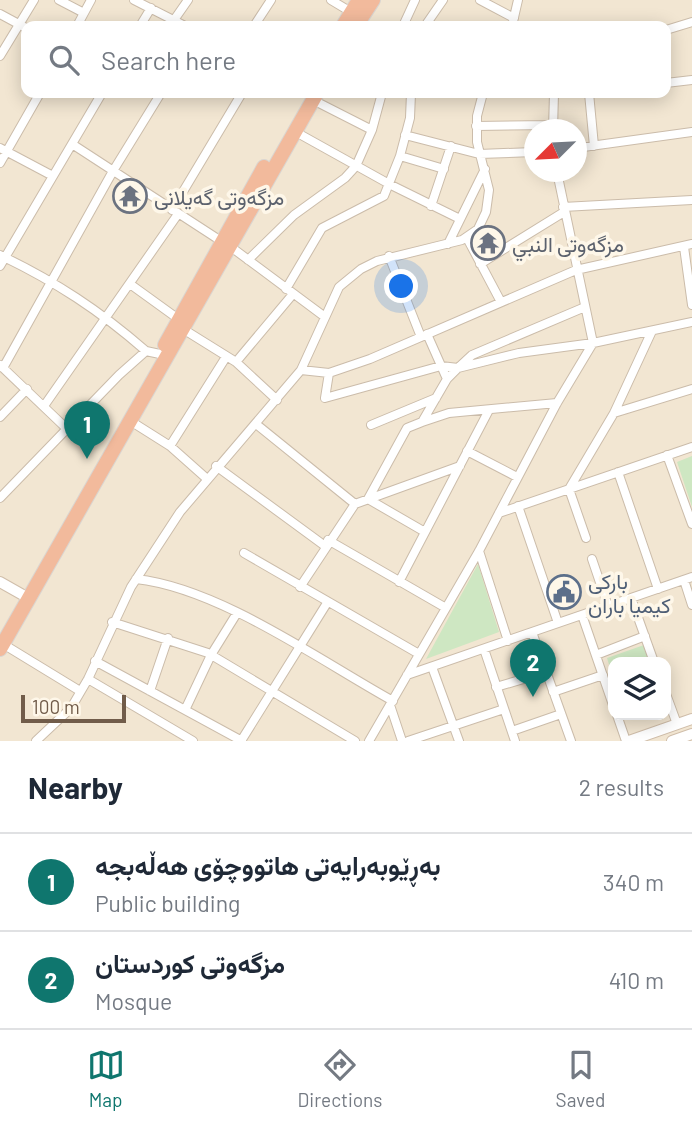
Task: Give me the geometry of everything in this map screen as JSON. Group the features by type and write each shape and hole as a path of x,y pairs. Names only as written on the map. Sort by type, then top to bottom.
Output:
{"highway":[{"path":"355,19 373,0"},
{"path":"226,244 294,131 308,98"},
{"path":"1,644 158,354 180,324 308,98"},
{"path":"27,597 132,422 158,354"}],"main road":[{"path":"0,582 27,597"},
{"path":"628,741 692,719"},
{"path":"672,741 692,734"}],"street":[{"path":"25,21 34,0"},
{"path":"60,0 84,13"},
{"path":"80,21 91,0"},
{"path":"138,1 174,20 188,0"},
{"path":"257,21 271,0"},
{"path":"331,0 355,19"},
{"path":"405,21 415,0"},
{"path":"428,21 443,0"},
{"path":"480,0 512,21"},
{"path":"513,21 519,0"},
{"path":"143,21 150,8"},
{"path":"0,14 21,25"},
{"path":"671,28 692,22"},
{"path":"0,56 21,29"},
{"path":"671,82 692,80"},
{"path":"0,163 3,149 37,98"},
{"path":"0,266 2,256 99,98"},
{"path":"66,428 2,366 113,171 158,98"},
{"path":"44,406 130,284 175,212 239,98"},
{"path":"317,98 372,130"},
{"path":"248,260 294,215 345,178 356,166 372,130 381,98"},
{"path":"236,362 290,292 322,229 384,196 391,186 405,135 410,98"},
{"path":"36,741 62,718 88,679 112,622 136,579 180,512 216,466 256,424 301,370 339,287 349,277 389,257 448,244 467,238 478,229 486,212 489,190 479,154 477,126 482,98"},
{"path":"552,119 554,98"},
{"path":"589,98 594,146"},
{"path":"477,126 524,127"},
{"path":"294,131 391,186 460,219"},
{"path":"587,147 692,132"},
{"path":"405,135 479,154 524,152"},
{"path":"72,144 226,244 325,317"},
{"path":"431,206 451,146"},
{"path":"3,149 51,175"},
{"path":"400,156 444,169"},
{"path":"448,244 485,169"},
{"path":"369,741 479,551 557,403 593,343 559,182"},
{"path":"480,264 564,210 692,200"},
{"path":"467,238 501,303"},
{"path":"301,370 329,373 424,336 576,270 688,245 692,306"},
{"path":"0,498 66,428 158,354 52,280 2,256"},
{"path":"389,257 424,336 447,379"},
{"path":"130,284 180,324 236,362 277,400"},
{"path":"422,422 447,379 472,355 585,307"},
{"path":"329,373 325,398 441,366 458,368 519,353 593,343 692,322"},
{"path":"586,538 569,489 614,413 652,331"},
{"path":"170,446 226,357"},
{"path":"0,417 27,389"},
{"path":"614,413 692,389"},
{"path":"371,425 436,398"},
{"path":"368,499 407,428 449,414 557,403"},
{"path":"399,582 489,410"},
{"path":"132,422 170,446 206,478"},
{"path":"256,424 355,505"},
{"path":"499,513 692,447"},
{"path":"467,451 517,477"},
{"path":"667,455 692,524"},
{"path":"216,466 327,543 446,608"},
{"path":"300,587 355,505 460,466"},
{"path":"618,472 658,589"},
{"path":"368,499 425,532"},
{"path":"518,506 558,623"},
{"path":"479,551 508,640"},
{"path":"244,553 419,654"},
{"path":"592,559 608,606"},
{"path":"407,675 688,578 692,605"},
{"path":"136,579 196,592 392,703 402,741"},
{"path":"631,598 652,657"},
{"path":"95,661 242,741 327,603"},
{"path":"185,710 211,655 237,613"},
{"path":"582,615 608,687"},
{"path":"112,622 168,638 211,655 355,741"},
{"path":"532,632 571,741"},
{"path":"596,655 645,636"},
{"path":"150,691 168,638"},
{"path":"1,644 80,691"},
{"path":"484,649 515,741"},
{"path":"432,667 459,741"},
{"path":"496,687 547,672"},
{"path":"554,692 603,675"},
{"path":"88,679 193,741"},
{"path":"671,708 677,724"},
{"path":"408,741 504,709"},
{"path":"512,731 561,713"},
{"path":"619,720 628,741"}],"shaded area":[{"path":"0,0 692,0 692,741 0,741"}],"green space":[{"path":"692,456 692,507 677,462"},
{"path":"478,564 499,632 426,659"},
{"path":"644,645 649,657 610,657"}],"place":[{"name":"مزگەوتی گەیلانی","path":"130,196"},
{"name":"مزگەوتی النبي","path":"488,243"},
{"name":"بەڕێوبەرایەتی هاتووچۆی هەڵەبجە","path":"87,459"},
{"name":"باركى كيميا باران","path":"564,592"},
{"name":"مزگەوتی کوردستان","path":"533,697"}]}
